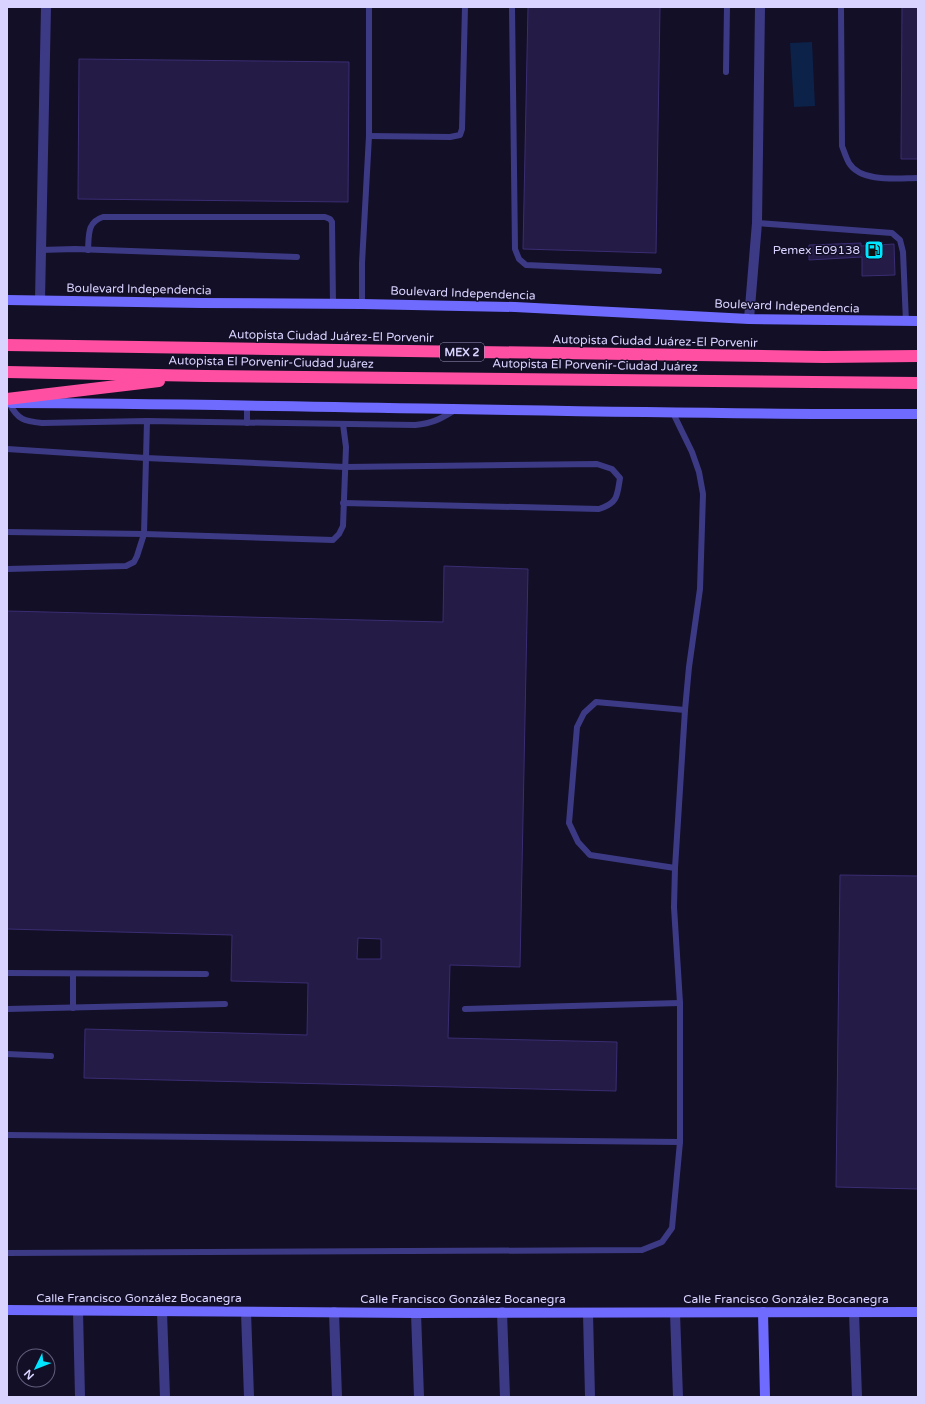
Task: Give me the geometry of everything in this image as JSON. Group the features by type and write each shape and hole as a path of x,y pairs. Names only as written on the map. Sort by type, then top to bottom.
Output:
{"highway":[{"name":"Autopista Ciudad Juárez-El Porvenir","path":"7,344 824,357 918,356"},
{"name":"Autopista El Porvenir-Ciudad Juárez","path":"7,372 205,376 918,382"},
{"path":"8,402 205,376"}],"main road":[{"name":"Boulevard Independencia","path":"7,300 515,307 749,319 918,321"},
{"path":"8,402 674,413 918,414"},
{"name":"Calle Francisco González Bocanegra","path":"7,1310 416,1313 918,1312"},
{"path":"763,1312 765,1397"}],"street":[{"path":"40,300 46,7"},
{"path":"749,319 757,222 760,7"},
{"path":"78,1311 80,1397"},
{"path":"162,1312 165,1397"},
{"path":"246,1312 249,1397"},
{"path":"334,1312 337,1397"},
{"path":"502,1312 505,1397"},
{"path":"854,1312 857,1397"},
{"path":"416,1313 419,1397"},
{"path":"588,1313 590,1397"},
{"path":"675,1313 678,1397"}],"lane":[{"path":"362,304 362,263 369,136 369,7"},
{"path":"369,136 450,137 460,134 462,129 465,7"},
{"path":"512,7 515,249 519,259 526,265 659,271"},
{"path":"726,72 727,7"},
{"path":"841,7 842,146 850,165 862,174 877,178 918,178"},
{"path":"88,250 91,225 94,221 103,218 326,217 330,218 332,222 333,304"},
{"path":"757,222 892,233 900,240 903,252 906,322"},
{"path":"40,250 88,250 297,257"},
{"path":"8,402 20,418 29,422 42,423 147,421 427,424 438,420 455,410"},
{"path":"247,405 247,423"},
{"path":"7,1253 642,1250 662,1242 672,1228 680,1142 680,1003 674,907 675,868 685,710 689,667 700,589 703,494 699,472 692,452 674,413"},
{"path":"7,570 126,566 134,562 138,556 144,534 147,421"},
{"path":"7,532 144,534 333,540 339,534 343,526 346,447 343,424"},
{"path":"7,449 146,458 345,467 597,464 612,469 620,478 616,499 609,506 599,509 344,503"},
{"path":"675,868 590,855 578,842 569,823 577,727 584,713 596,702 685,710"},
{"path":"7,973 206,974"},
{"path":"73,974 73,1008"},
{"path":"465,1009 680,1003"},
{"path":"7,1009 225,1004"},
{"path":"7,1054 51,1056"},
{"path":"7,1135 680,1142"}],"water":[{"path":"812,42 815,106 794,107 790,43"}],"building":[{"path":"528,7 660,7 656,253 523,249"},
{"path":"902,7 918,7 918,159 901,159"},
{"path":"79,59 349,62 348,202 78,199"},
{"path":"861,243 861,246 894,244 895,275 862,276 862,257 809,260 809,245"},
{"path":"444,566 528,569 520,967 450,965 448,1038 617,1042 616,1091 84,1078 85,1029 307,1035 308,983 231,981 232,935 7,929 7,611 443,622","holes":["358,938 381,939 381,959 357,959"]},
{"path":"840,875 918,876 918,1189 836,1187"}],"place":[{"name":"Pemex E09138","path":"874,250"}]}
